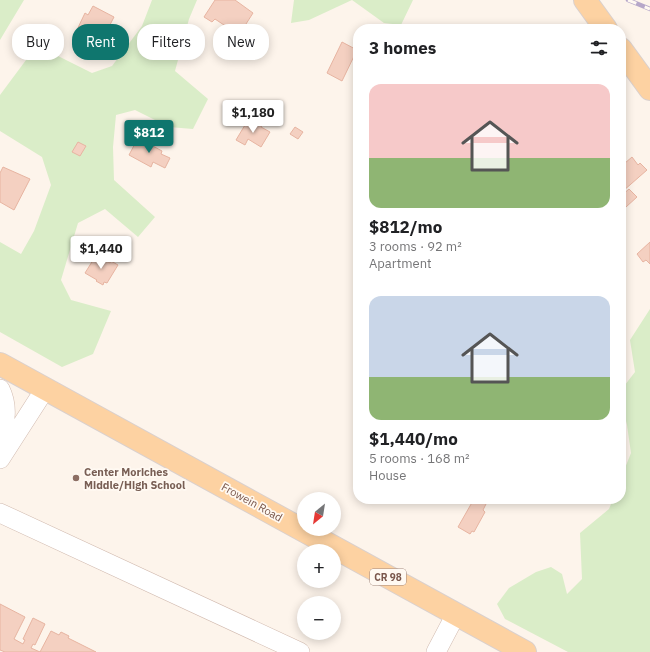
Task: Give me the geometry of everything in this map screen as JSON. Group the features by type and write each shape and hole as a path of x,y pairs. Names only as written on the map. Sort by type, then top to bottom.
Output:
{"main road":[{"path":"585,0 602,24"},
{"path":"626,56 650,89"},
{"name":"Frowein Road","path":"0,364 525,652"}],"lane":[{"path":"0,389 4,398 6,414 0,441"},
{"path":"0,459 45,389"},
{"path":"0,513 300,652"},
{"path":"436,652 456,614"}],"green space":[{"path":"0,0 24,0 0,40"},
{"path":"152,0 197,0 188,24 143,24"},
{"path":"294,0 352,0 309,20 291,23"},
{"path":"352,0 413,0 401,24 384,23"},
{"path":"137,33 137,60 178,60 175,71 208,99 193,129 169,127 135,110 116,115 113,147 114,180 155,217 138,237 105,209 78,223 61,280 71,300 111,311 93,354 62,367 0,332 0,242 21,254 34,231 51,185 42,157 0,131 0,95 26,60 64,59 92,73 112,66 116,60 129,60 129,43"},
{"path":"650,309 650,652 568,652 505,619 497,604 509,588 536,572 551,567 562,574 567,594 582,579 580,533 609,509 611,504 626,504 626,466 631,453 626,421 626,384 635,372 630,340"}],"building":[{"path":"215,0 235,0 253,13 246,24 222,24 215,19 212,22 204,17"},
{"path":"93,6 114,17 110,24 80,24 85,13 88,15"},
{"path":"342,42 353,48 353,58 342,81 327,73"},
{"path":"248,120 257,125 259,121 263,123 261,127 270,132 261,147 248,139 245,145 236,140"},
{"path":"295,127 303,132 298,139 290,134"},
{"path":"138,138 162,151 161,154 170,158 165,168 153,162 151,167 129,155"},
{"path":"78,142 86,146 80,156 72,152"},
{"path":"632,157 638,165 640,163 647,170 626,188 626,162"},
{"path":"3,167 30,179 14,210 0,202 0,173"},
{"path":"629,189 637,197 626,207 626,192"},
{"path":"650,242 650,264 646,260 643,262 637,254"},
{"path":"97,256 110,263 111,261 118,265 107,283 104,282 103,285 85,273"},
{"path":"471,504 486,504 483,510 485,512 474,532 472,531 470,534 458,527"},
{"path":"0,604 25,617 14,639 23,644 25,640 23,639 33,618 45,624 35,645 33,644 31,648 40,652 5,652 0,650"},
{"path":"51,631 59,635 61,632 69,636 68,638 96,652 40,652"}],"railway":[{"path":"628,0 650,9"}],"place":[{"name":"Center Moriches Middle/High School","path":"76,478"}]}
